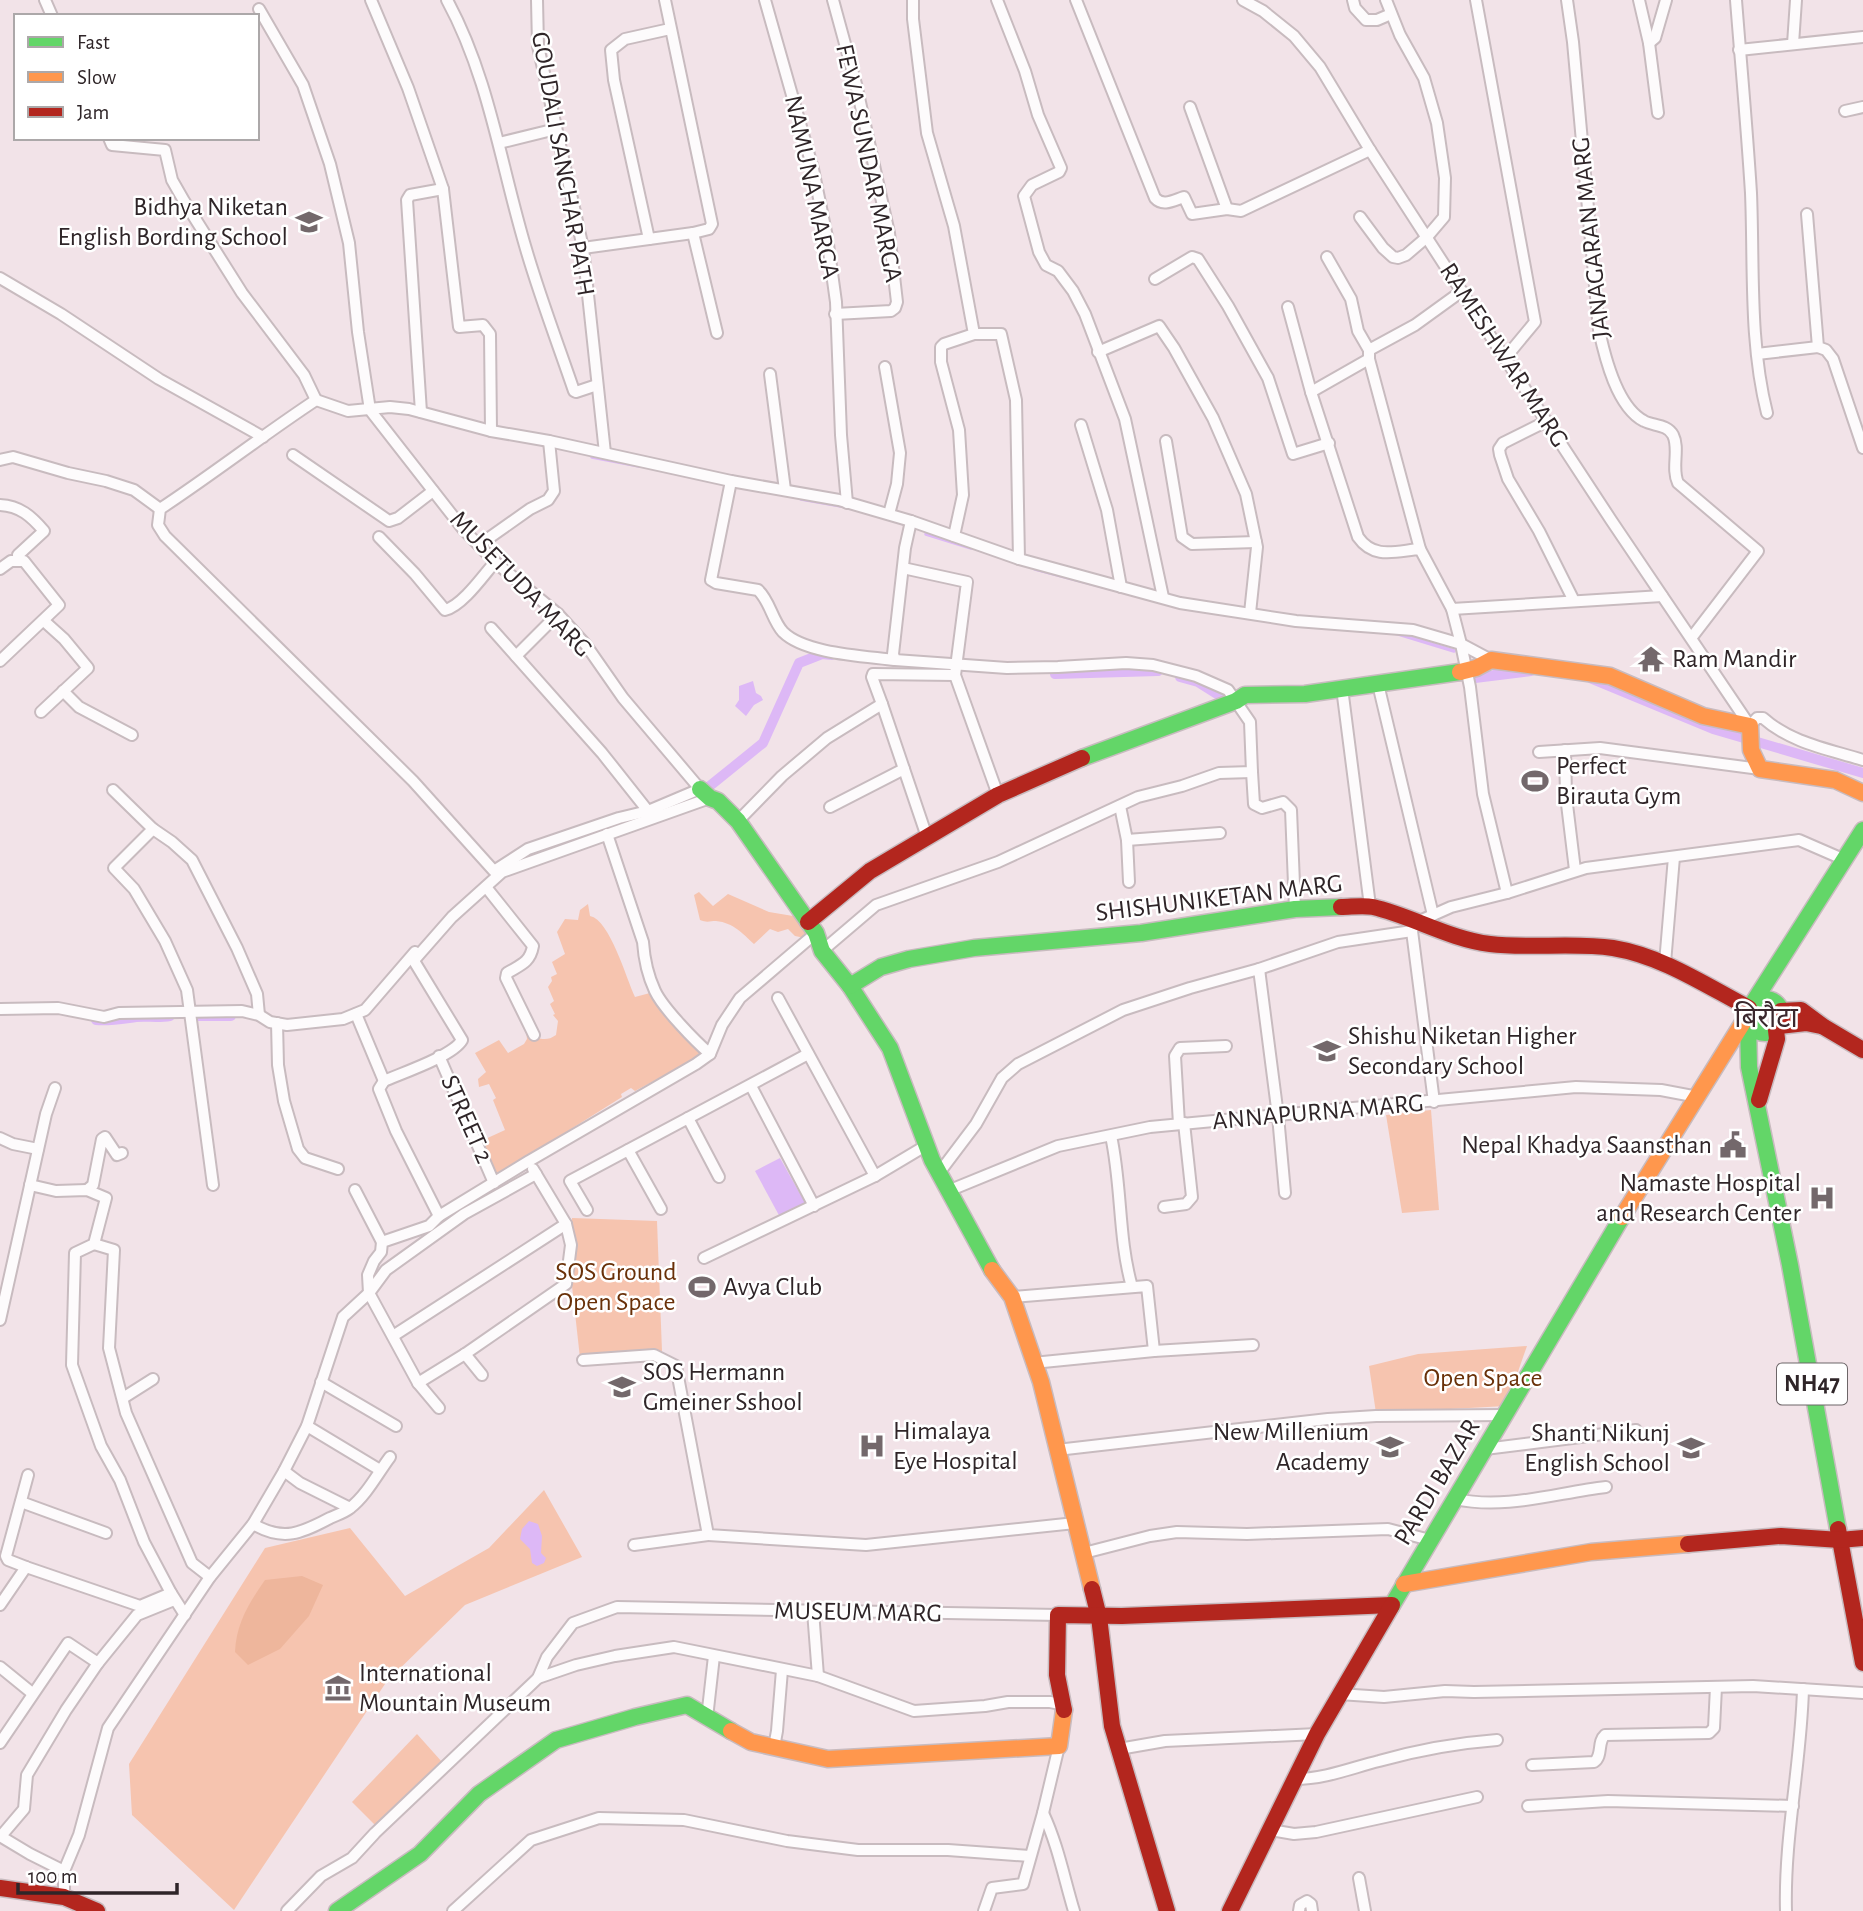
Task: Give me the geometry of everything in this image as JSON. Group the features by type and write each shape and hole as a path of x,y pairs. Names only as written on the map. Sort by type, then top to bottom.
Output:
{"main road":[{"path":"812,928 870,871 998,795 1108,747 1236,701 1245,695 1292,695 1445,675 1480,665 1592,671 1703,716 1750,726 1751,750 1759,769 1835,780 1863,793"},
{"path":"705,793 718,800 738,821 812,928 822,951 850,986 890,1048 939,1173 997,1278 1012,1297 1041,1382 1099,1617 1112,1726 1167,1911"},
{"name":"NH47","path":"1749,1013 1771,971 1788,950 1863,830"},
{"name":"SHISHUNIKETAN MARG","path":"850,986 881,967 909,959 975,948 1141,933 1295,909 1370,906 1413,927 1490,944 1575,945 1612,948 1640,954 1665,963 1749,1013"},
{"name":"NH47","path":"1788,950 1781,971 1777,1039 1758,1105 1863,1663"},
{"path":"1749,1013 1755,1031 1760,1033 1771,1033 1779,1018 1775,1002 1765,999 1749,1013 1749,1067 1758,1105"},
{"name":"PARDI BAZAR","path":"1230,1911 1339,1694 1595,1260 1749,1013"},
{"path":"1779,1018 1824,1027 1863,1050"},
{"path":"1404,1584 1591,1552 1781,1536 1840,1540 1863,1538"},
{"path":"337,1911 420,1854 479,1794 556,1740 635,1717 687,1705 751,1742 828,1759 1059,1746 1065,1705 1057,1675 1058,1615 1099,1617 1392,1605"},
{"path":"0,1888 64,1897 97,1911"}],"street":[{"path":"371,0 408,88 443,189 458,327 483,325 490,334 491,431"},
{"path":"447,0 471,47 526,250 574,391 597,386"},
{"name":"GOUDALI SANCHAR PATH","path":"537,0 538,46 583,248 605,453"},
{"path":"583,248 693,233 709,229 712,224 664,0"},
{"name":"NAMUNA MARGA","path":"765,0 813,169 827,237 836,302 847,503"},
{"name":"FEWA SUNDAR MARGA","path":"833,0 856,84 888,233 897,302 891,311 835,314"},
{"path":"913,0 927,133 954,226 974,334"},
{"path":"997,0 1025,71 1038,115 1061,168 1059,172 1032,185 1024,196 1039,252 1046,265 1058,271 1073,291 1085,314 1125,419 1163,597"},
{"path":"1076,0 1155,198 1163,204 1184,197 1192,214 1227,209 1241,211 1370,150"},
{"name":"RAMESHWAR MARG","path":"1243,0 1263,11 1294,36 1320,67 1370,150 1462,291 1750,726"},
{"path":"1353,0 1355,8 1366,20 1377,20 1391,14"},
{"path":"1360,217 1383,248 1392,257 1398,258 1406,255 1427,237 1444,217 1445,178 1437,123 1424,78 1386,0"},
{"path":"1476,0 1535,322 1506,357"},
{"name":"JANAGARAN MARG","path":"1567,0 1599,330 1609,368 1620,395 1634,413 1641,420 1662,426 1672,435 1675,443 1674,470 1678,484 1758,551 1692,637"},
{"path":"1639,0 1649,43 1658,113"},
{"path":"1649,43 1655,38 1666,0"},
{"path":"1736,0 1751,193 1757,354 1760,386 1767,413"},
{"path":"1793,44 1796,0"},
{"path":"259,9 303,85 330,164 349,243 370,410"},
{"path":"649,239 614,80 611,50 625,39 670,29"},
{"path":"1739,50 1863,37"},
{"path":"1190,107 1227,209"},
{"path":"1845,111 1863,107"},
{"path":"499,143 556,129"},
{"path":"109,140 112,145 165,150 172,180 184,201 242,293 304,375 316,400 348,411 390,407 421,412 491,431 549,441 730,482 847,503 911,521 1019,559 1180,603 1296,621 1413,629 1472,648 1480,665 1483,794 1507,893"},
{"path":"421,412 407,200 410,195 443,189"},
{"path":"1807,214 1818,347"},
{"path":"693,233 717,333"},
{"path":"1155,279 1192,257 1198,259 1268,378 1292,452 1295,454 1329,443"},
{"path":"1327,257 1351,299 1358,331 1369,354 1420,549 1452,609 1461,644 1480,665"},
{"path":"0,278 61,314 159,379 264,437"},
{"path":"1311,392 1415,325 1462,291"},
{"path":"1288,307 1311,392 1358,537 1366,548 1376,552 1420,549"},
{"path":"1098,352 1161,327 1206,406 1246,494 1256,542 1250,613"},
{"path":"954,537 963,495 959,430 941,362 940,348 944,344 974,334 1001,334 1016,400 1019,559"},
{"path":"1757,354 1818,347 1826,350 1833,359 1863,449"},
{"path":"885,367 900,453 897,484 888,514"},
{"path":"770,374 785,490"},
{"path":"316,400 160,509 158,525 165,536 413,781 494,871"},
{"name":"MUSETUDA MARG","path":"370,410 479,545 495,562 558,614 586,645 623,698 705,793"},
{"path":"1547,421 1503,443 1499,449 1508,479 1539,531 1574,601"},
{"path":"1081,425 1107,510 1121,587"},
{"path":"479,545 530,509 548,500 554,491 549,441"},
{"path":"1166,441 1182,537 1192,544 1256,542"},
{"path":"293,455 389,521 398,518 433,491"},
{"path":"0,460 13,457 106,481 134,490 160,509"},
{"path":"730,482 711,580 758,590 783,632 795,641 819,649 956,669"},
{"path":"0,505 15,506 44,531 19,555 20,561"},
{"path":"895,660 893,654 911,521"},
{"path":"379,537 445,610 450,609 470,592 495,562"},
{"path":"0,569 11,561 24,561 59,605 0,661"},
{"path":"903,568 967,582 956,669 998,795"},
{"path":"1452,609 1662,596"},
{"path":"516,656 558,614"},
{"path":"41,712 88,668 64,639 44,621"},
{"path":"491,628 602,753 648,811"},
{"path":"927,837 872,677 876,673 1126,663 1153,665 1212,681 1228,690 1250,722 1254,804 1262,808 1283,802 1291,810 1295,909"},
{"path":"1378,684 1433,915"},
{"path":"1342,688 1370,906"},
{"path":"63,691 79,707 132,735"},
{"path":"738,821 782,776 827,738 882,704"},
{"path":"1750,726 1757,718 1763,718 1774,728 1799,741 1863,760"},
{"path":"1539,752 1600,748 1759,769"},
{"path":"1565,750 1566,796 1575,870"},
{"path":"830,807 904,769"},
{"path":"822,951 876,905 999,862 1138,797 1219,773 1252,772"},
{"path":"113,790 153,829 192,860 257,994 259,1015"},
{"path":"0,1009 58,1008 104,1017 119,1013 242,1011 259,1015 270,1022 287,1025 334,1020 356,1014 365,1010 403,965 494,871 528,849 619,818 705,793"},
{"path":"439,1216 396,1131 379,1089 384,1082 458,1046 462,1040 414,961 452,917 502,872 607,834 705,793"},
{"path":"1120,806 1127,840 1129,882"},
{"path":"153,829 114,868 134,889 164,941 187,990 213,1185"},
{"path":"1127,840 1220,833"},
{"path":"607,834 643,942 655,992 710,1054"},
{"path":"939,1173 976,1124 1002,1078 1018,1064 1123,1010 1338,942 1413,927 1451,907 1507,893 1575,870 1799,840 1845,860"},
{"path":"1665,963 1674,857"},
{"path":"486,887 533,946 531,956 525,964 507,973 506,978 534,1035"},
{"path":"1413,927 1434,1102"},
{"path":"382,1242 429,1226 439,1216 528,1161 710,1054 722,1025 740,998 812,928"},
{"path":"1259,969 1285,1192"},
{"path":"779,998 875,1176"},
{"path":"356,1014 384,1082"},
{"path":"277,1023 278,1065 284,1101 298,1149 305,1158 338,1169"},
{"path":"1164,1207 1186,1204 1192,1197 1174,1056 1180,1048 1226,1046"},
{"path":"587,1210 570,1181 808,1054"},
{"name":"STREET 2","path":"439,1056 494,1183"},
{"path":"751,1086 814,1206"},
{"name":"ANNAPURNA MARG","path":"948,1191 1058,1146 1150,1127 1576,1087 1661,1090 1698,1097"},
{"path":"0,1320 46,1114 55,1088"},
{"path":"688,1118 719,1177"},
{"path":"1111,1136 1121,1198 1124,1257 1132,1287"},
{"path":"87,1190 93,1185 102,1139 105,1137 117,1155 122,1153"},
{"path":"0,1138 13,1144 38,1149"},
{"path":"704,1258 875,1176 927,1145"},
{"path":"628,1150 661,1209"},
{"path":"418,1383 566,1284 571,1245 566,1224 528,1161"},
{"path":"64,1897 64,1871 79,1835 108,1728 210,1577 253,1524 284,1471 307,1426 343,1317 369,1293 386,1270 464,1214 536,1174"},
{"path":"30,1185 56,1191 87,1190 106,1198 94,1244"},
{"path":"355,1190 382,1242 381,1252 368,1275 369,1293 418,1383 439,1408"},
{"path":"393,1336 566,1224"},
{"path":"185,1615 172,1597 144,1542 120,1480 101,1446 72,1366 75,1253 94,1244 114,1250 109,1349 126,1413 192,1563 210,1577"},
{"path":"1012,1297 1144,1285 1148,1289 1154,1351"},
{"path":"1033,1363 1253,1345"},
{"path":"465,1354 482,1376"},
{"path":"583,1360 654,1355 676,1366 708,1535"},
{"path":"123,1398 153,1379"},
{"path":"321,1382 396,1426"},
{"path":"1057,1450 1328,1419 1505,1415"},
{"path":"307,1426 380,1470"},
{"path":"1485,1449 1636,1430"},
{"path":"253,1524 268,1533 298,1533 350,1508 390,1457"},
{"path":"284,1471 300,1483 350,1508"},
{"path":"28,1475 6,1556 8,1560 140,1606 172,1597"},
{"path":"1455,1499 1479,1504 1510,1503 1605,1487"},
{"path":"20,1502 106,1533"},
{"path":"634,1545 708,1535 866,1545 1075,1523"},
{"path":"1084,1553 1177,1532 1247,1534 1388,1530 1430,1540"},
{"path":"1,1601 26,1567"},
{"path":"64,1871 1,1836 24,1809 27,1775 98,1663 137,1615 172,1597"},
{"name":"MUSEUM MARG","path":"538,1678 547,1657 573,1623 617,1607 1058,1615"},
{"path":"813,1611 818,1676"},
{"path":"0,1743 68,1643 98,1663"},
{"path":"287,1911 321,1876 352,1858 375,1832 538,1678 576,1665 674,1647 818,1676 914,1711 1008,1702 1050,1702 1065,1705"},
{"path":"707,1718 714,1656"},
{"path":"0,1667 32,1693"},
{"path":"774,1747 782,1670"},
{"path":"1339,1694 1384,1697 1445,1690 1487,1692 1753,1686 1863,1693"},
{"path":"1532,1765 1594,1762 1599,1757 1605,1735 1709,1733 1714,1728 1716,1687"},
{"path":"1786,1911 1785,1875 1800,1755 1803,1689"},
{"path":"1119,1749 1165,1741 1317,1734"},
{"path":"1295,1779 1317,1779 1382,1760 1453,1744 1497,1740"},
{"path":"984,1911 992,1888 1023,1884 1059,1746"},
{"path":"1269,1830 1294,1834 1316,1832 1477,1797"},
{"path":"1528,1806 1622,1801 1793,1806"},
{"path":"1043,1813 1055,1839 1074,1911"},
{"path":"453,1911 531,1840 599,1818 684,1820 787,1841 858,1850 948,1850 1030,1856"},
{"path":"1359,1878 1365,1911"},
{"path":"1298,1911 1300,1905 1307,1901 1311,1904 1312,1911"}],"green space":[{"path":"699,892 713,906 728,894 769,912 793,916 811,927 805,938 795,936 788,929 778,932 770,929 754,944 728,924 700,920 694,895"},
{"path":"588,904 590,916 597,920 611,938 635,997 650,993 706,1053 635,1091 631,1088 621,1094 622,1097 501,1173 494,1172 481,1141 505,1130 489,1084 479,1087 478,1079 486,1072 475,1053 499,1040 508,1053 524,1044 527,1039 526,1031 541,1039 556,1035 558,1021 553,1015 555,1014 550,1004 554,1001 548,987 552,981 551,977 557,974 552,962 565,954 557,932 565,919 578,920 580,910"},
{"path":"1431,1110 1439,1210 1402,1213 1386,1115"},
{"name":"SOS Ground Open Space","path":"572,1218 657,1221 662,1351 580,1358 572,1286"},
{"name":"Open Space","path":"1527,1346 1506,1406 1376,1413 1369,1366 1418,1354"},
{"path":"544,1490 582,1557 465,1605 387,1681 234,1910 132,1815 129,1764 265,1548 350,1528 405,1596 489,1548"},
{"path":"417,1734 442,1762 377,1827 352,1802"}],"shaded area":[{"path":"753,681 756,693 763,700 754,705 746,716 735,706 739,700 739,686"},
{"path":"780,1158 808,1208 781,1219 755,1171"},
{"path":"529,1521 538,1524 542,1536 541,1553 546,1558 544,1563 537,1566 532,1563 530,1549 520,1539 522,1529"},
{"path":"302,1576 323,1585 309,1616 280,1649 248,1665 235,1652 244,1614 254,1597 265,1580"}],"waterway":[{"path":"592,457 639,466"},
{"path":"801,499 841,506"},
{"path":"926,534 971,548"},
{"path":"1035,569 1115,590"},
{"path":"1395,633 1454,651"},
{"path":"706,789 763,743 799,663 822,654 832,655"},
{"path":"1488,666 1502,674"},
{"path":"1055,674 1158,671"},
{"path":"1475,678 1531,671"},
{"path":"1180,677 1198,682 1225,696"},
{"path":"1592,679 1713,729 1863,773"},
{"path":"96,1020 170,1016"},
{"path":"195,1016 231,1016"}],"traffic: fast":[{"path":"1082,758 1236,701 1245,695 1305,694 1460,672"},
{"path":"700,789 718,801 738,821 816,933 822,951 850,986 890,1048 932,1160 992,1270"},
{"path":"1751,1006 1863,830"},
{"path":"850,986 881,967 909,959 974,948 1141,933 1295,909 1341,907"},
{"path":"1765,999 1777,1004 1782,1016 1777,1028 1765,1033 1753,1028 1748,1016 1753,1004 1765,999"},
{"path":"1748,1022 1749,1067 1790,1265 1838,1529"},
{"path":"1391,1607 1622,1217"},
{"path":"337,1911 420,1854 479,1794 556,1740 687,1705 731,1731"}],"traffic: slow":[{"path":"1460,672 1491,660 1610,676 1703,716 1750,726 1751,750 1760,769 1835,780 1863,793"},
{"path":"1622,1217 1747,1016"},
{"path":"992,1270 1012,1297 1041,1382 1092,1589"},
{"path":"1404,1584 1591,1552 1688,1544"},
{"path":"731,1731 751,1742 828,1759 1059,1746 1064,1710"}],"traffic: jam":[{"path":"808,922 870,871 998,795 1082,758"},
{"path":"1341,907 1373,907 1460,937 1490,944 1598,946 1631,952 1683,972 1749,1008"},
{"path":"1781,1011 1801,1010 1863,1050"},
{"path":"1779,1026 1806,1023 1821,1026"},
{"path":"1759,1100 1777,1039 1776,1030"},
{"path":"1838,1529 1863,1663"},
{"path":"1688,1544 1781,1536 1840,1540 1863,1538"},
{"path":"1092,1589 1099,1617 1112,1726 1167,1911"},
{"path":"1064,1710 1057,1675 1058,1615 1122,1616 1392,1605"},
{"path":"1230,1911 1317,1734 1391,1607"},
{"path":"0,1888 64,1897 97,1911"}],"place":[{"name":"Bidhya Niketan English Bording School","path":"309,222"},
{"name":"Ram Mandir","path":"1651,659"},
{"name":"Perfect Birauta Gym","path":"1535,781"},
{"name":"Shishu Niketan Higher Secondary School","path":"1327,1051"},
{"name":"Nepal Khadya Saansthan","path":"1733,1145"},
{"name":"Namaste Hospital and Research Center","path":"1822,1198"},
{"name":"Avya Club","path":"702,1287"},
{"name":"SOS Hermann Gmeiner Sshool","path":"622,1387"},
{"name":"Himalaya Eye Hospital","path":"872,1446"},
{"name":"New Millenium Academy","path":"1390,1447"},
{"name":"Shanti Nikunj English School","path":"1691,1448"},
{"name":"International Mountain Museum","path":"338,1688"}],"district":[{"name":"बिरौटा","path":"1766,1019"}]}
